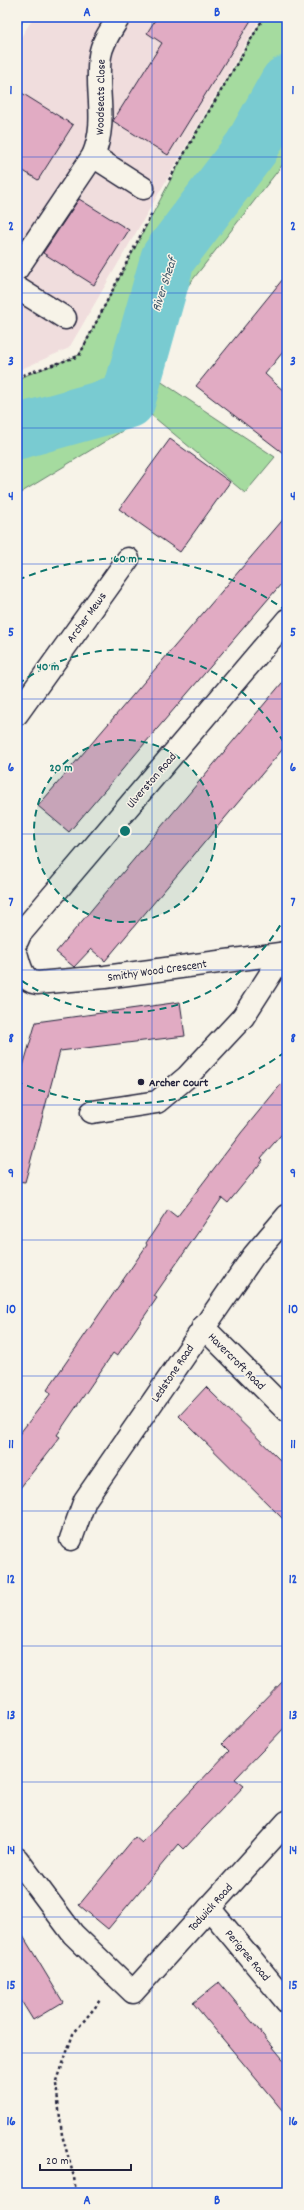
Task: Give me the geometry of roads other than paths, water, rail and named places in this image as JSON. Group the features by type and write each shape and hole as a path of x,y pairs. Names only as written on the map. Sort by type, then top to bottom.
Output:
{"street":[{"name":"Woodseats Close","path":"17,270 93,156 101,134 102,124 100,55 103,44 119,17"},
{"path":"93,156 142,188"},
{"path":"17,288 65,318"},
{"name":"Archer Mews","path":"17,714 128,559"},
{"name":"Ulverston Road","path":"17,941 20,934 287,620"},
{"path":"92,1112 157,1102 187,1077 243,1017 285,953"},
{"name":"Smithy Wood Crescent","path":"17,956 21,970 28,979 35,983 84,979 285,953"},
{"name":"Ledstone Road","path":"71,1539 85,1500 254,1255 287,1216"},
{"name":"Havercroft Road","path":"203,1327 287,1411"},
{"name":"Todwick Road","path":"17,1859 73,1934 127,1985 209,1908 287,1822"},
{"name":"Perigree Road","path":"209,1908 287,2002"}],"waterway":[{"name":"River Sheaf","path":"17,432 128,401 168,258 251,148 287,83"}],"place":[{"name":"Archer Court","path":"141,1082"}]}
